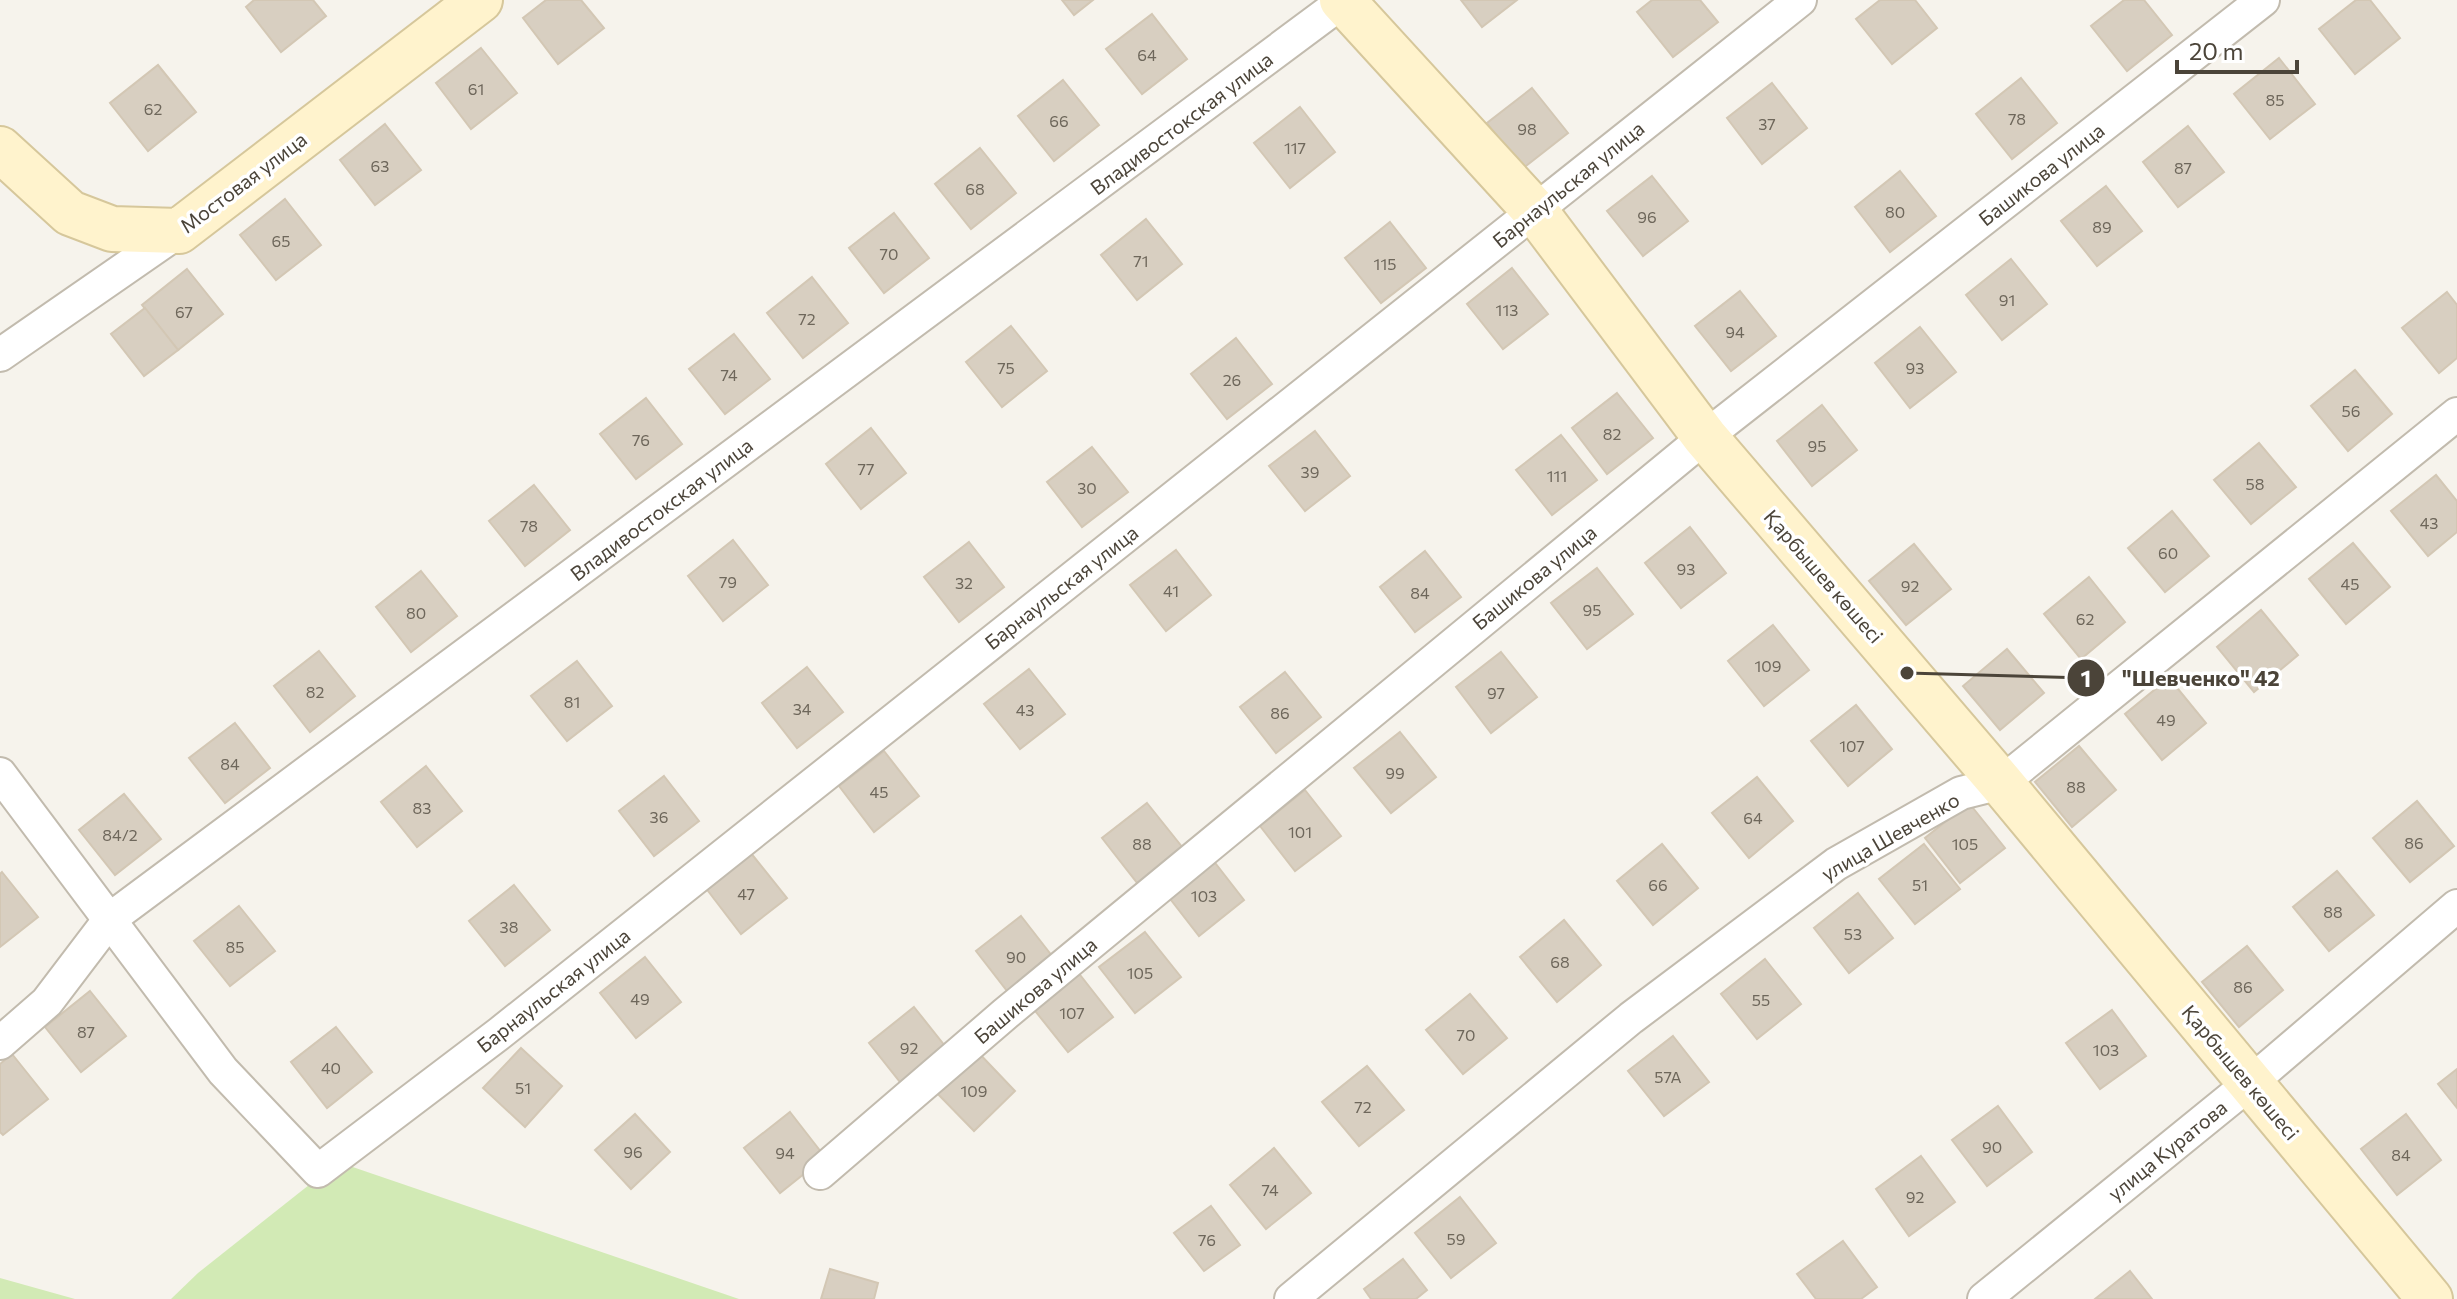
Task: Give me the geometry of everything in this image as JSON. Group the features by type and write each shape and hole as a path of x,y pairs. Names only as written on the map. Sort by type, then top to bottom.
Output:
{"main road":[{"name":"Мостовая улица","path":"179,231 480,0"},
{"name":"Қарбышев көшесі","path":"1344,0 1535,211 1705,437 2001,783 2430,1299"},
{"path":"0,149 70,213 112,229 179,231"}],"street":[{"name":"Владивостокская улица","path":"0,1043 47,1002 110,919 1344,0"},
{"name":"Барнаульская улица","path":"110,919 223,1071 318,1171 500,1033 1800,0"},
{"name":"Башикова улица","path":"820,1173 1005,1014 1705,437 2263,0"},
{"name":"Мостовая улица","path":"0,355 179,231"},
{"name":"улица Шевченко","path":"1291,1299 1631,1018 1836,864 1961,793 2001,783 2457,414"},
{"path":"0,774 110,919"},
{"name":"улица Куратова","path":"1984,1299 2250,1083 2457,906"}],"green space":[{"path":"338,1162 739,1299 171,1299 198,1273"},
{"path":"0,1278 75,1299 0,1299"}],"building":[{"path":"254,0 313,0 326,16 281,52 246,7"},
{"path":"546,0 581,0 604,28 558,64 523,18"},
{"path":"1062,0 1093,0 1074,15"},
{"path":"1461,0 1517,0 1482,27"},
{"path":"1652,0 1700,0 1718,22 1673,57 1637,12"},
{"path":"1880,0 1915,0 1937,28 1892,64 1856,19"},
{"path":"2124,0 2144,0 2172,35 2127,71 2091,26"},
{"path":"2356,0 2370,0 2400,38 2355,74 2319,29"},
{"path":"1152,14 1187,59 1142,94 1106,49"},
{"path":"481,48 517,93 471,129 436,83"},
{"path":"2279,58 2315,104 2270,139 2234,94"},
{"path":"158,65 196,112 148,151 110,103"},
{"path":"2021,78 2057,123 2012,159 1976,114"},
{"path":"1063,80 1099,125 1054,161 1018,116"},
{"path":"1772,83 1807,128 1762,164 1727,118"},
{"path":"1532,88 1568,133 1522,169 1487,123"},
{"path":"1300,107 1335,152 1290,188 1254,143"},
{"path":"385,124 421,170 375,205 340,160"},
{"path":"2188,126 2224,172 2178,207 2143,162"},
{"path":"980,148 1016,193 971,229 935,184"},
{"path":"1900,171 1936,216 1890,252 1855,207"},
{"path":"1652,176 1688,221 1643,256 1607,211"},
{"path":"2106,186 2142,231 2097,266 2061,221"},
{"path":"285,199 321,245 276,280 240,235"},
{"path":"894,213 929,258 884,293 849,248"},
{"path":"1146,219 1182,264 1137,300 1101,255"},
{"path":"1390,222 1426,268 1381,303 1345,258"},
{"path":"2011,259 2047,304 2002,340 1966,295"},
{"path":"1512,268 1548,314 1503,349 1467,304"},
{"path":"187,269 223,314 178,350 142,305"},
{"path":"812,277 848,323 803,358 767,313"},
{"path":"1740,291 1776,336 1731,371 1695,326"},
{"path":"2447,292 2457,305 2457,358 2439,373 2402,328"},
{"path":"145,308 178,350 144,376 111,334"},
{"path":"1011,326 1047,371 1002,407 966,362"},
{"path":"1920,327 1956,372 1910,408 1875,363"},
{"path":"734,334 770,379 725,414 689,369"},
{"path":"1236,338 1272,384 1227,419 1191,374"},
{"path":"2355,370 2392,414 2348,451 2311,406"},
{"path":"1617,393 1653,438 1607,474 1572,428"},
{"path":"646,398 682,444 636,479 600,434"},
{"path":"1822,405 1857,450 1812,486 1777,441"},
{"path":"871,428 906,473 861,509 826,464"},
{"path":"1315,431 1350,476 1305,511 1269,466"},
{"path":"1561,435 1597,480 1552,515 1516,470"},
{"path":"2259,443 2296,487 2251,524 2214,480"},
{"path":"1092,447 1128,492 1082,527 1047,482"},
{"path":"2436,475 2457,501 2457,532 2428,556 2391,511"},
{"path":"534,485 570,530 525,566 489,521"},
{"path":"2172,511 2209,556 2165,592 2128,548"},
{"path":"1690,527 1726,573 1681,608 1645,563"},
{"path":"733,540 768,585 723,621 688,576"},
{"path":"969,542 1004,587 959,622 924,577"},
{"path":"2353,543 2390,587 2346,624 2309,579"},
{"path":"1914,544 1951,589 1906,625 1869,581"},
{"path":"1176,550 1211,595 1166,631 1130,585"},
{"path":"1425,551 1461,597 1415,632 1380,587"},
{"path":"1597,568 1633,614 1587,649 1551,603"},
{"path":"421,571 457,616 411,652 376,607"},
{"path":"2089,577 2125,622 2081,659 2044,614"},
{"path":"2261,610 2298,655 2254,692 2217,647"},
{"path":"1773,625 1809,670 1764,706 1728,661"},
{"path":"2007,649 2044,693 2000,730 1963,686"},
{"path":"319,651 355,696 310,732 274,686"},
{"path":"1501,652 1537,697 1491,733 1456,687"},
{"path":"577,661 612,706 567,741 531,696"},
{"path":"807,667 843,712 797,748 762,703"},
{"path":"1029,669 1065,714 1020,749 984,704"},
{"path":"1285,672 1321,717 1276,753 1240,707"},
{"path":"2169,678 2206,723 2162,760 2125,714"},
{"path":"1856,705 1892,749 1848,786 1811,741"},
{"path":"235,723 270,768 225,803 189,758"},
{"path":"1400,732 1436,777 1391,813 1354,768"},
{"path":"2079,746 2116,790 2072,827 2035,782"},
{"path":"884,751 919,796 874,832 839,786"},
{"path":"426,766 462,811 417,847 381,802"},
{"path":"664,776 699,821 654,856 619,811"},
{"path":"1757,777 1793,821 1749,858 1712,813"},
{"path":"1305,790 1341,836 1295,871 1260,826"},
{"path":"124,794 161,839 115,875 79,830"},
{"path":"2417,801 2454,846 2410,882 2373,838"},
{"path":"1147,803 1183,848 1138,884 1102,838"},
{"path":"1969,803 2005,848 1960,883 1925,838"},
{"path":"1662,844 1698,888 1653,925 1617,881"},
{"path":"1924,844 1960,889 1915,924 1879,879"},
{"path":"750,852 787,898 741,934 705,887"},
{"path":"1209,855 1244,900 1199,936 1164,891"},
{"path":"2337,871 2374,915 2329,951 2293,907"},
{"path":"2,872 38,917 0,947 0,874"},
{"path":"514,885 550,930 505,966 469,921"},
{"path":"1858,893 1893,938 1849,973 1814,928"},
{"path":"239,906 275,951 230,986 194,941"},
{"path":"1021,916 1056,961 1011,996 976,951"},
{"path":"1564,920 1601,965 1557,1002 1520,957"},
{"path":"1145,932 1181,977 1135,1013 1099,967"},
{"path":"2247,946 2283,990 2239,1027 2202,982"},
{"path":"645,957 681,1002 636,1038 600,993"},
{"path":"1765,959 1801,1004 1757,1039 1721,994"},
{"path":"1077,971 1113,1017 1068,1052 1032,1007"},
{"path":"90,991 126,1036 81,1072 45,1027"},
{"path":"1470,994 1507,1038 1463,1074 1426,1030"},
{"path":"914,1007 949,1051 904,1087 869,1043"},
{"path":"2112,1010 2146,1056 2100,1089 2066,1043"},
{"path":"336,1027 372,1072 327,1108 291,1062"},
{"path":"1673,1036 1709,1082 1664,1116 1628,1071"},
{"path":"521,1048 562,1086 525,1127 483,1088"},
{"path":"974,1048 1015,1091 974,1131 932,1088"},
{"path":"12,1054 48,1099 3,1135 0,1132 0,1064"},
{"path":"1367,1066 1404,1110 1359,1146 1322,1102"},
{"path":"2457,1069 2457,1108 2438,1084"},
{"path":"1998,1106 2032,1152 1987,1186 1952,1140"},
{"path":"790,1112 825,1157 780,1193 744,1148"},
{"path":"635,1114 670,1152 631,1189 595,1150"},
{"path":"2406,1114 2441,1160 2397,1195 2361,1149"},
{"path":"1274,1148 1311,1193 1266,1229 1230,1185"},
{"path":"1921,1156 1955,1202 1909,1236 1876,1189"},
{"path":"1460,1197 1496,1243 1451,1278 1415,1233"},
{"path":"1211,1206 1240,1245 1204,1271 1174,1233"},
{"path":"1843,1241 1877,1287 1861,1299 1816,1299 1797,1274"},
{"path":"1403,1259 1427,1290 1416,1299 1371,1299 1364,1289"},
{"path":"830,1269 878,1283 874,1299 821,1299"},
{"path":"2130,1271 2152,1299 2095,1299"}],"place":[{"name":"\"Шевченко\" 42","path":"1907,673"}]}
